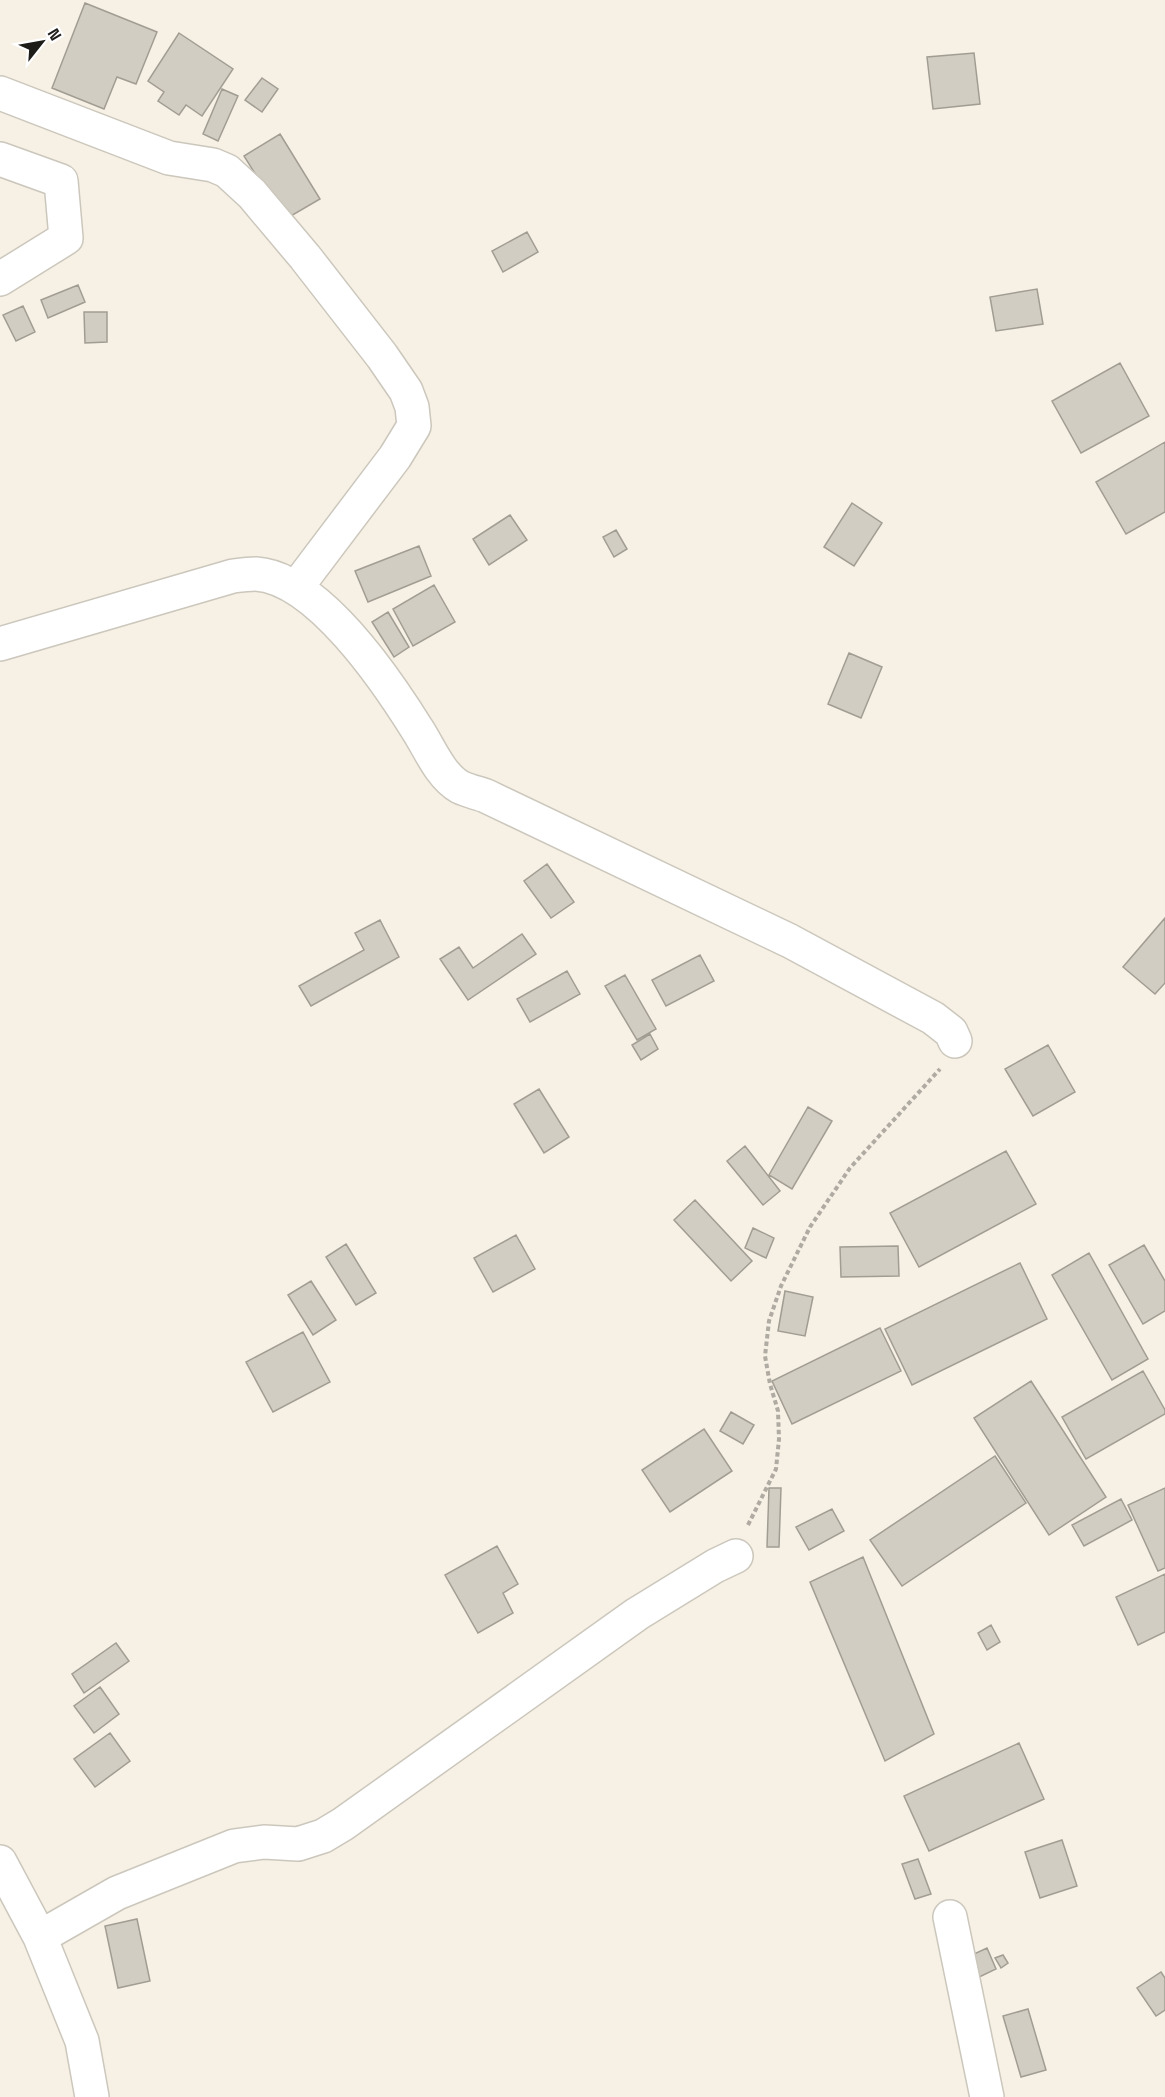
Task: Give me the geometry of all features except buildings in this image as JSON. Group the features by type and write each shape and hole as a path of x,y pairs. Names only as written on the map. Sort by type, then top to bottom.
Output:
{"street":[{"path":"0,93 169,158 213,165 227,171 252,194 305,257 382,356 406,391 414,426 395,457 296,588"},
{"path":"0,159 61,181 66,238 0,279"},
{"path":"0,644 233,576 257,574 296,588 323,609 358,645 405,709 444,772 459,786 486,796 790,941 933,1018 951,1032 955,1041"},
{"path":"40,1937 117,1893 234,1846 264,1842 298,1844 323,1836 637,1614 715,1566 736,1556"},
{"path":"0,1863 40,1937 82,2041 92,2097"},
{"path":"950,1917 987,2097"}],"path":[{"path":"736,1556 776,1469 779,1439 778,1411 765,1356 769,1321 781,1286 810,1227 850,1168 955,1052 955,1041"}]}
